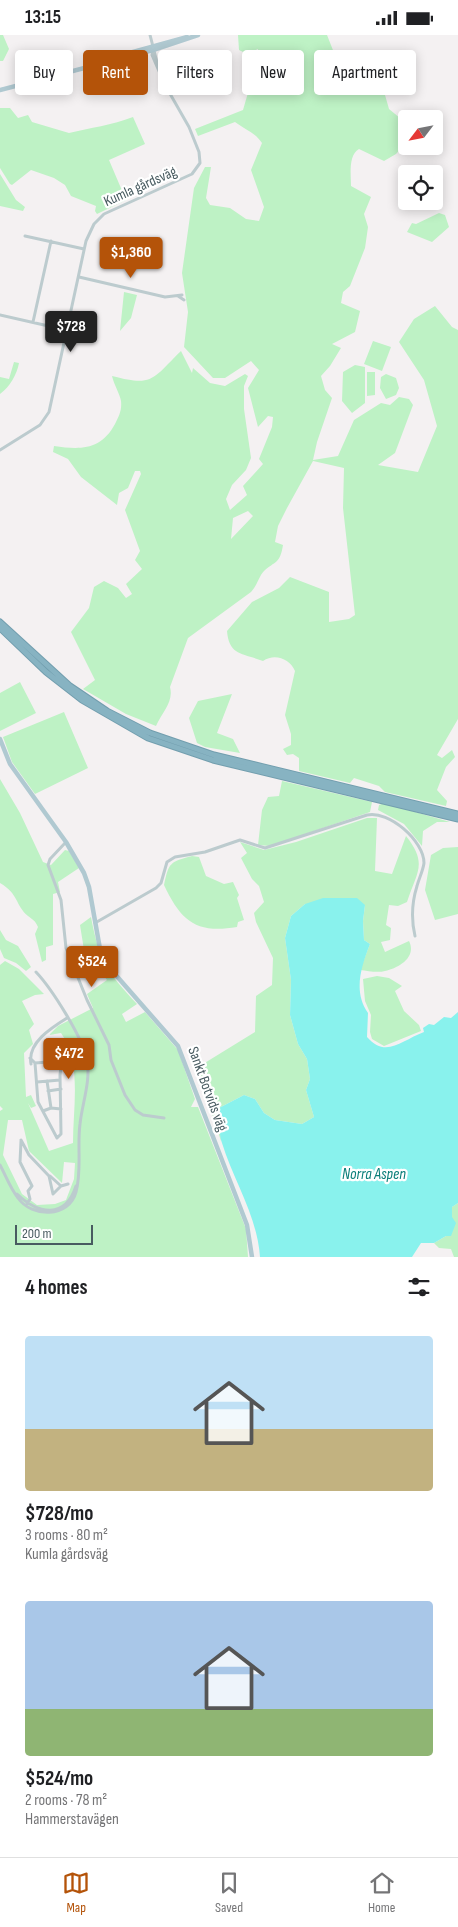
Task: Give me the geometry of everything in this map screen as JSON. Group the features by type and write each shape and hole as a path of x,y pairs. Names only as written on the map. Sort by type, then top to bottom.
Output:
{"highway":[{"path":"0,621 49,668 77,691 114,715 150,733 214,755 458,814"},
{"path":"0,628 46,672 82,700 148,738 213,760 458,819"}],"main road":[{"path":"0,89 197,35"},
{"name":"Sankt Botvids väg","path":"0,739 10,764 66,842 88,881 102,953 112,973 170,1034 183,1056 247,1225 252,1257"}],"street":[{"name":"Kumla gårdsväg","path":"0,451 36,428 46,418 84,249 90,230 101,216 192,174 200,163 199,152 192,135 152,55 153,48 150,35"},
{"path":"25,236 84,249"},
{"path":"33,322 51,241"},
{"path":"79,277 166,297 182,295"},
{"path":"177,296 184,300"},
{"path":"0,315 66,330"},
{"path":"95,924 156,888 161,883 168,862 175,857 202,852 240,840 265,849 367,815 376,814 387,816 400,825 422,853 424,865 413,902 412,917 415,936"},
{"path":"66,842 50,859 48,865 61,900 68,955 89,1005 107,1039 111,1059 129,1104 143,1115 164,1118"},
{"path":"0,1165 14,1192 26,1205 40,1212 58,1211 73,1200 77,1183 79,1128 88,1064 81,1042 36,972"},
{"path":"45,1062 52,1052 59,1047 61,1061 61,1135 56,1138 36,1095 37,1082 30,1058 32,1049 49,1029 67,1018"},
{"path":"33,1063 61,1061"},
{"path":"37,1082 60,1080"},
{"path":"47,1081 51,1108"},
{"path":"48,1091 61,1089"},
{"path":"43,1111 51,1108 61,1109"},
{"path":"26,1205 30,1199 28,1191 32,1186 20,1162 21,1140 29,1155 61,1186"},
{"path":"50,1176 53,1194 61,1186 68,1184"}],"green space":[{"path":"0,35 3,35 9,49 3,61 0,61"},
{"path":"238,35 327,35 333,50 314,50 314,95 385,95 389,109 398,116 398,152 396,154 384,161 359,149 355,152 352,160 351,186 371,197 364,214 368,227 365,248 350,286 343,292 341,303 360,311 355,332 332,344 341,348 330,366 321,376 325,390 332,398 313,460 338,456 354,420 381,403 390,405 399,397 409,399 413,405 395,453 378,465 418,472 437,426 424,380 399,342 414,319 435,306 452,327 458,330 458,719 437,755 442,758 452,750 455,757 446,767 437,790 447,801 446,806 385,792 379,786 354,778 350,783 299,771 299,758 293,754 287,755 283,749 291,745 291,734 285,715 295,671 293,667 286,660 277,657 263,661 243,655 234,649 228,639 227,631 252,602 279,588 290,577 329,592 329,622 349,619 355,615 343,508 344,468 313,461 278,526 275,542 283,545 279,559 262,573 251,592 188,638 170,687 169,702 156,726 126,714 83,689 95,680 71,632 89,608 94,587 104,581 118,588 126,598 132,594 126,584 142,569 135,560 140,551 125,510 141,474 140,471 135,471 128,488 119,493 117,505 81,477 68,459 53,452 54,446 81,448 103,439 115,424 121,407 121,401 112,376 136,381 151,378 181,351 192,373 193,368 210,383 225,386 245,374 248,376 244,386 244,409 251,458 246,470 232,485 226,499 230,510 247,495 243,486 263,464 259,459 272,427 273,417 268,416 258,427 248,388 259,370 251,361 225,378 213,378 184,347 188,312 182,273 194,188 205,167 211,167 206,198 210,205 230,208 246,219 259,221 264,207 251,170 262,143 253,134 235,122 198,136 195,129 243,110 247,95 304,95 304,50 258,49 242,52 239,50","holes":["248,511 253,516 231,539 233,518"]},
{"path":"0,108 10,108 18,118 28,115 32,122 69,133 133,117 145,144 109,160 126,200 97,214 95,211 96,206 71,196 65,185 54,178 31,170 12,185 10,184 0,168"},
{"path":"0,174 16,200 25,207 23,211 0,206"},
{"path":"439,213 445,215 449,227 432,242 407,232 412,223 416,224"},
{"path":"124,292 137,295 131,318 120,331"},
{"path":"373,341 391,347 382,371 364,364"},
{"path":"14,362 19,363 15,376 7,388 0,394 0,377 9,379"},
{"path":"355,365 365,367 365,403 352,413 342,401 343,372"},
{"path":"367,372 375,372 375,395 367,396"},
{"path":"386,374 396,378 399,388 396,395 386,399 380,388 381,377"},
{"path":"20,682 36,713 0,731 0,693"},
{"path":"232,694 217,733 233,739 240,753 205,747 197,743 189,718 198,701"},
{"path":"64,712 88,768 35,794 12,762 3,737"},
{"path":"0,779 20,813 43,862 51,865 65,850 69,851 79,868 58,882 60,892 53,894 53,945 46,947 46,960 42,962 35,934 37,925 24,912 11,891 0,883"},
{"path":"282,781 372,802 370,812 270,846 258,845 262,810 268,797 279,796"},
{"path":"384,803 450,822 437,822 423,831 422,846 404,824 378,810 379,805"},
{"path":"367,818 377,818 375,871 392,874 406,836 417,854 419,861 417,875 407,902 398,906 389,905 386,925 391,928 390,940 381,942 385,952 409,941 411,952 409,957 396,967 385,971 360,970 370,944 364,940 363,921 365,905 305,904 291,916 285,938 291,980 290,1015 298,1044 307,1059 310,1079 306,1090 314,1117 302,1124 275,1120 264,1113 255,1099 244,1095 219,1108 221,1141 200,1077 203,1073 203,1064 255,1032 256,996 272,985 273,958 256,922 254,913 264,902 259,886 252,879 241,858 247,853 240,842 264,850 296,842"},
{"path":"458,847 458,914 435,920 425,890 431,855 443,848"},
{"path":"192,856 199,857 206,876 224,884 233,882 239,895 237,898 244,920 238,922 237,927 223,929 200,926 184,916 170,897 164,885 169,867 179,860"},
{"path":"91,917 97,944 106,965 118,983 137,1004 122,1014 126,1022 145,1012 178,1050 195,1099 191,1107 198,1107 246,1229 248,1257 0,1257 0,1111 3,1109 0,1106 0,965 5,961 19,969 44,994 35,995 22,1001 34,1024 29,1030 33,1044 24,1053 26,1097 31,1095 36,1106 31,1108 28,1103 49,1151 73,1143 75,1086 72,1057 61,1033 49,1035 58,1026 93,1008 87,994 107,980 84,950 80,925","holes":["8,1120 22,1120 29,1151 62,1183 64,1162 75,1163 74,1179 66,1200 55,1204 37,1205 22,1194 3,1155"]},
{"path":"0,930 6,940 18,946 31,967 26,971 16,963 4,958 0,949"},
{"path":"377,976 389,978 402,986 395,991 404,1011 419,1025 421,1031 384,1046 372,1039 370,1032 371,1015 365,1001 363,979"},
{"path":"458,1203 458,1257 454,1257 451,1249 439,1248 434,1243 446,1236 452,1217 452,1207"}],"water":[{"name":"Norra Aspen","path":"323,898 357,898 365,905 363,921 364,940 370,944 361,970 360,988 363,1005 368,1013 367,1037 374,1043 381,1047 394,1046 424,1032 423,1028 429,1024 434,1025 444,1017 451,1018 458,1012 458,1203 452,1207 452,1217 456,1223 451,1236 446,1236 434,1243 421,1243 412,1257 260,1257 250,1213 221,1139 219,1108 244,1095 255,1099 264,1113 275,1120 302,1124 314,1117 306,1090 310,1079 307,1059 298,1044 290,1015 291,980 285,938 291,916 305,904"}]}
